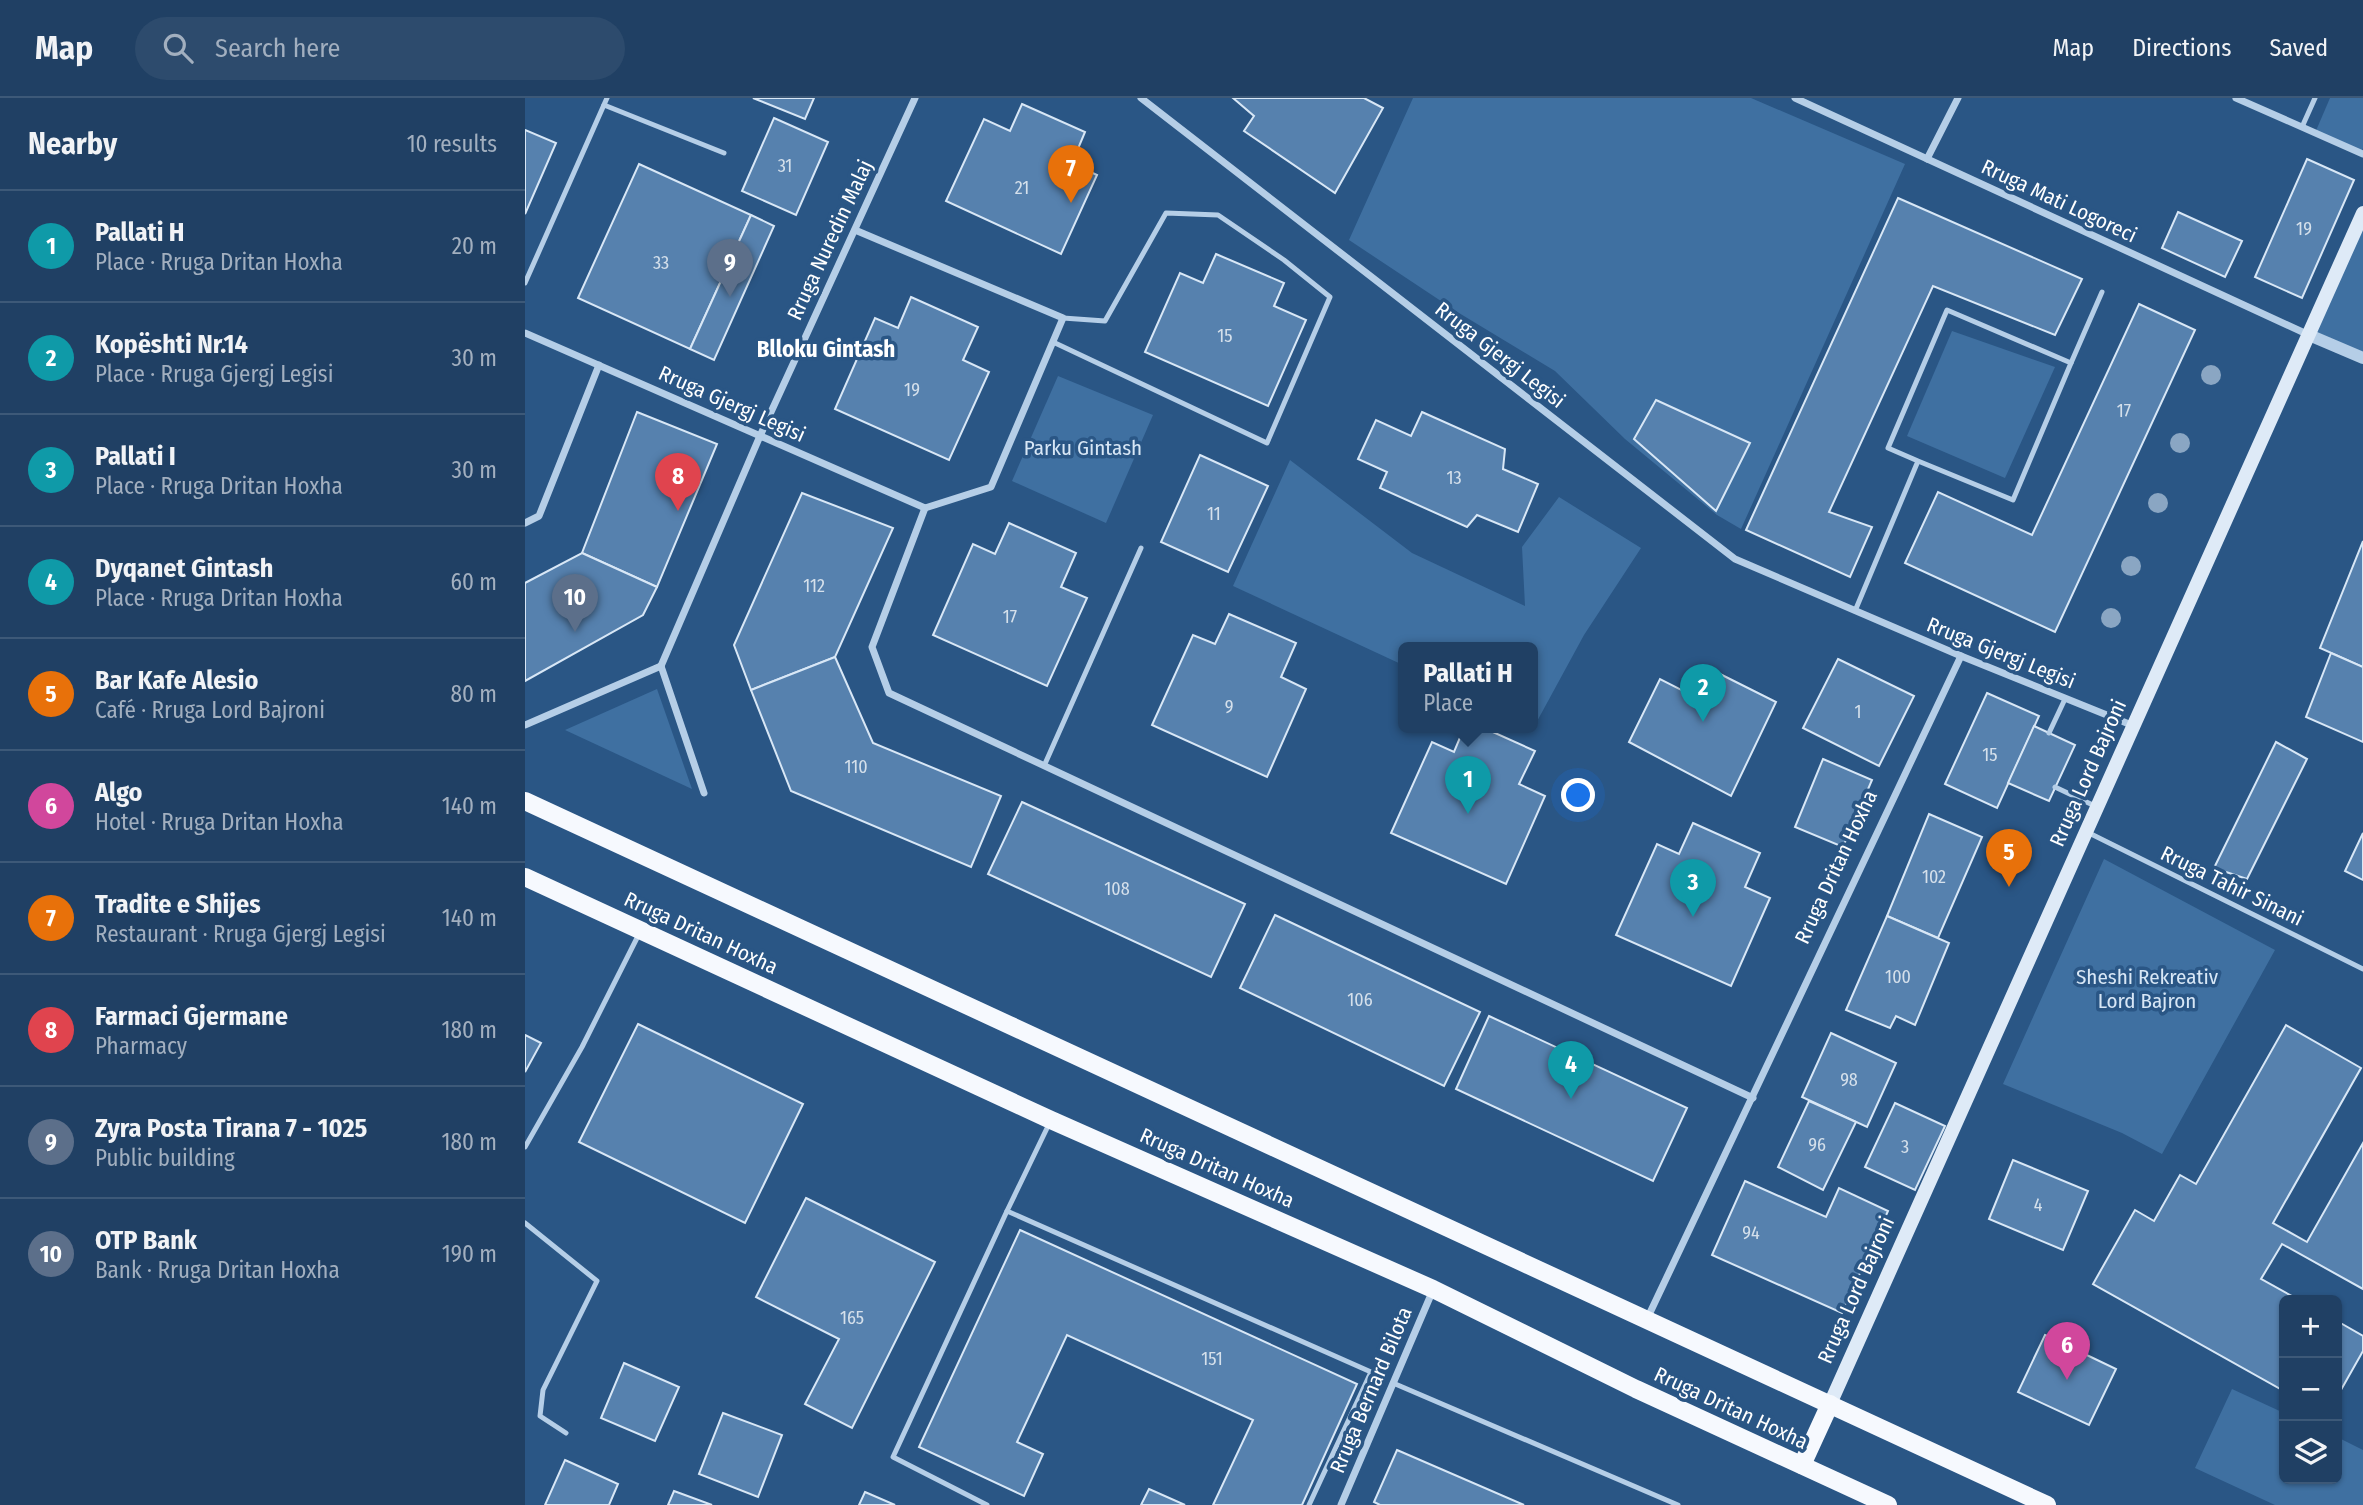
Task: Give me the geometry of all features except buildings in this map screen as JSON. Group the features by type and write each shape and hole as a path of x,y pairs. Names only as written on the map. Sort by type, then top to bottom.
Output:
{"main road":[{"name":"Rruga Lord Bajroni","path":"1802,1465 2363,213"},
{"name":"Rruga Dritan Hoxha","path":"525,801 2047,1505"},
{"name":"Rruga Dritan Hoxha","path":"525,877 1051,1120 1433,1289 1636,1389 1888,1505"}],"street":[{"name":"Rruga Nuredin Malaj","path":"661,666 759,436 915,98"},
{"name":"Rruga Gjergj Legisi","path":"1141,98 1735,559 1961,656 2134,726"},
{"name":"Rruga Mati Logoreci","path":"1795,98 2309,335"},
{"path":"1927,159 1958,98"},
{"path":"2237,98 2363,154"},
{"path":"855,230 1063,318 991,487 925,508 873,647 889,693 1753,1098"},
{"name":"Rruga Gjergj Legisi","path":"525,333 925,508"},
{"path":"2309,335 2363,358"},
{"path":"525,523 539,516 599,365"},
{"name":"Rruga Dritan Hoxha","path":"1647,1320 1961,656"},
{"path":"525,725 661,666 704,793"},
{"name":"Rruga Bernard Bilota","path":"1341,1505 1433,1289"}],"lane":[{"path":"525,283 607,98"},
{"path":"2302,127 2315,98"},
{"path":"604,105 724,153"},
{"path":"1053,342 1267,443 1331,297 1219,215 1166,213 1105,321 1063,318"},
{"path":"2071,363 1947,310 1888,448 2013,500 2102,292"},
{"path":"1855,611 1918,461"},
{"path":"1044,766 1141,548"},
{"path":"2049,733 2065,699"},
{"path":"2055,788 2097,807"},
{"name":"Rruga Tahir Sinani","path":"2087,832 2363,968"},
{"path":"525,1147 582,1047 640,931"},
{"path":"987,1505 893,1457 1051,1120"},
{"path":"1007,1211 1371,1372 1309,1505"},
{"path":"525,1223 597,1281 543,1390 540,1416 566,1433"},
{"path":"1393,1382 1678,1505"}],"green space":[{"path":"1413,98 1751,98 1905,164 1741,529 1717,515 1625,439 1555,371 1459,313 1349,240"},
{"path":"2330,98 2363,98 2361,153 2315,133"},
{"path":"2363,213 2363,358 2309,335"},
{"path":"1952,331 2055,367 2005,478 1907,436"},
{"name":"Parku Gintash","path":"1058,376 1153,415 1106,523 1012,481"},
{"path":"1290,460 1412,553 1525,606 1522,547 1559,497 1641,548 1584,635 1538,719 1538,642 1398,642 1398,663 1233,586"},
{"path":"657,689 692,789 565,730"},
{"name":"Sheshi Rekreativ Lord Bajron","path":"2104,859 2275,950 2162,1154 2122,1133 2003,1084"},
{"path":"2232,1389 2279,1411 2279,1484 2342,1484 2342,1440 2363,1450 2363,1505 2275,1505 2195,1468"}],"place":[{"name":"Tradite e Shijes","path":"1071,203"},
{"name":"Zyra Posta Tirana 7 - 1025","path":"730,297"},
{"name":"Farmaci Gjermane","path":"678,511"},
{"name":"OTP Bank","path":"575,632"},
{"name":"Kopështi Nr.14","path":"1703,722"},
{"name":"Pallati H","path":"1468,814"},
{"name":"Bar Kafe Alesio","path":"2009,887"},
{"name":"Pallati I","path":"1693,917"},
{"name":"Dyqanet Gintash","path":"1571,1099"},
{"name":"Algo","path":"2067,1380"}],"district":[{"name":"Blloku Gintash","path":"826,349"}]}
